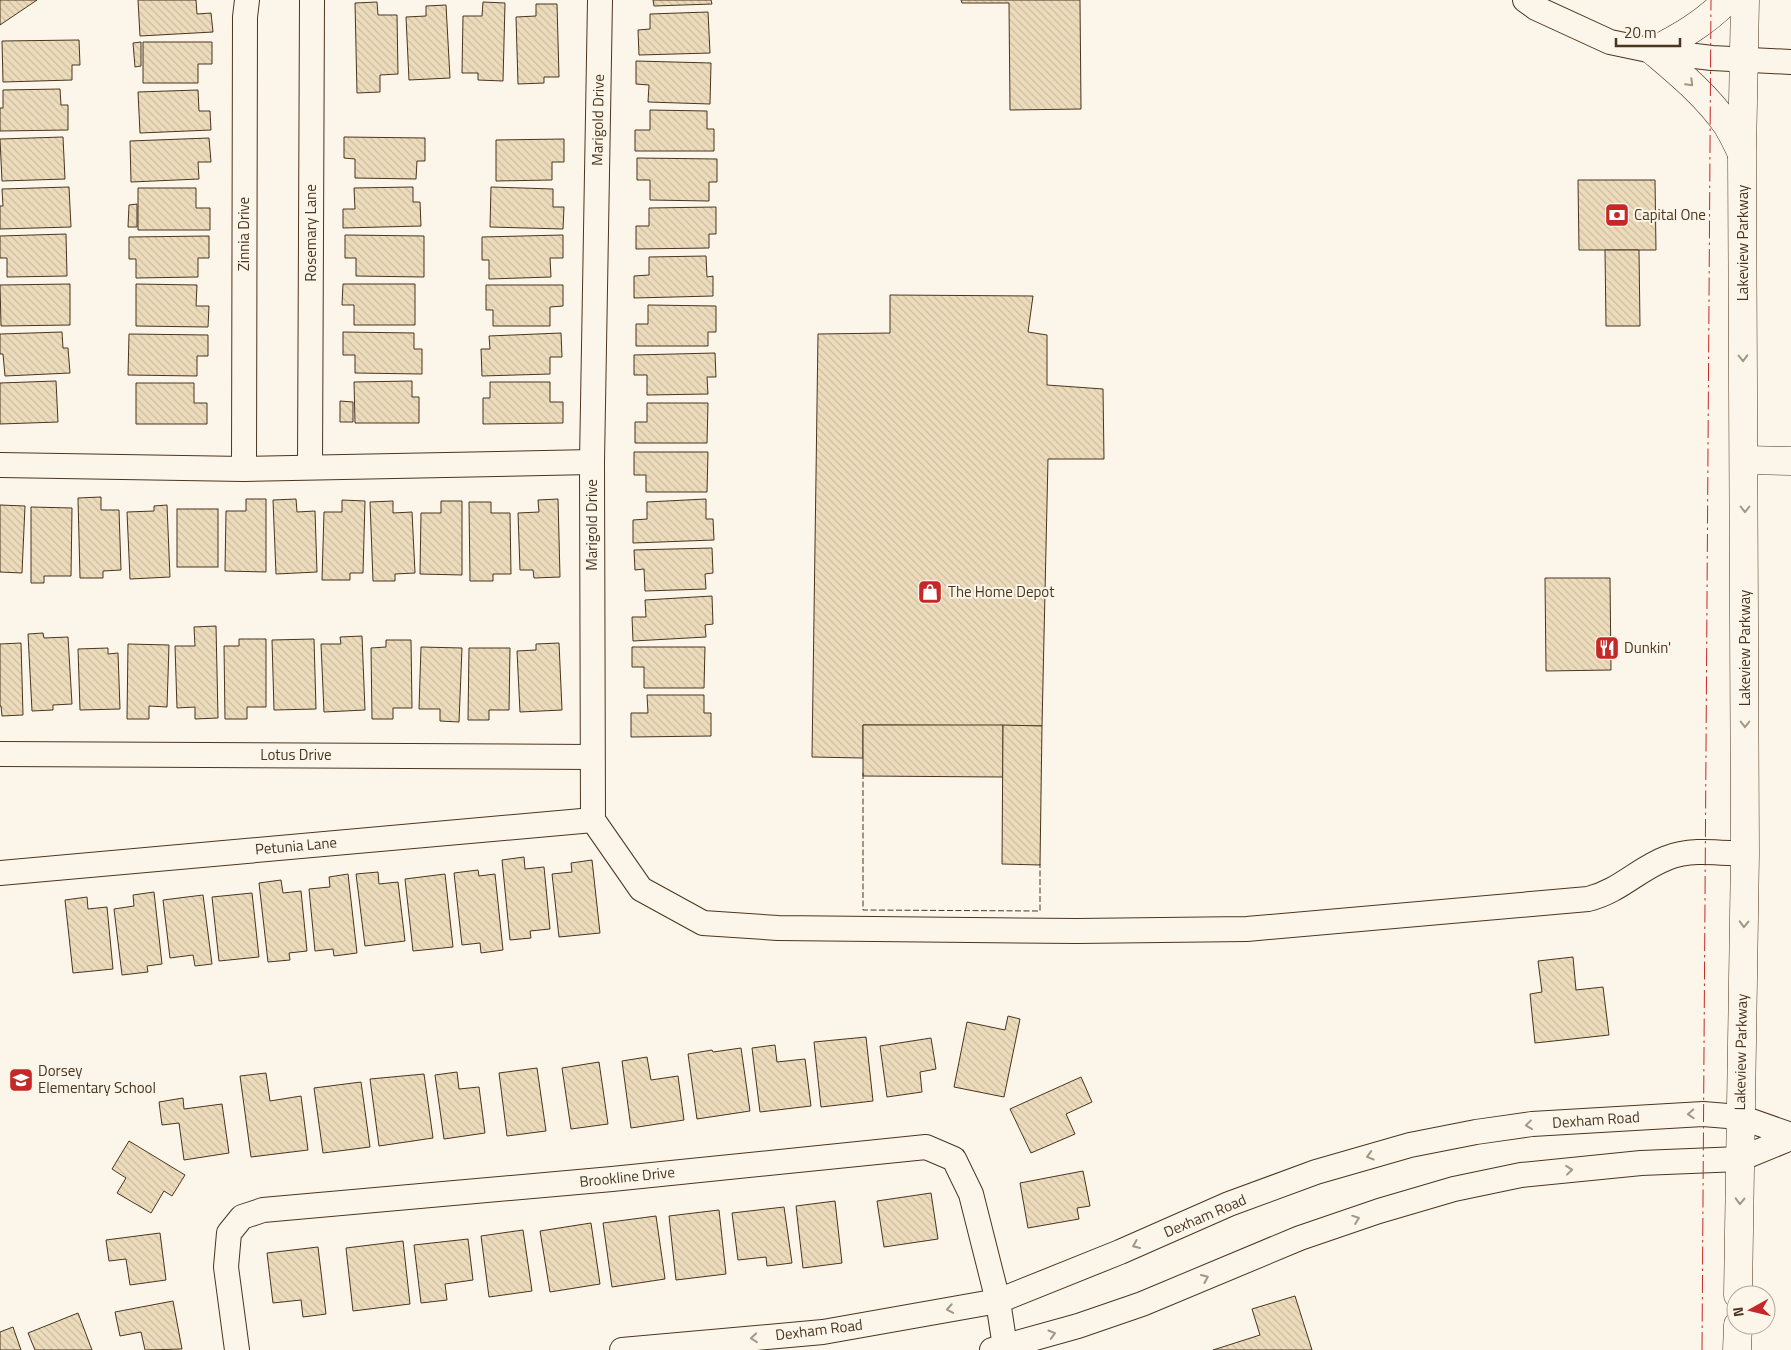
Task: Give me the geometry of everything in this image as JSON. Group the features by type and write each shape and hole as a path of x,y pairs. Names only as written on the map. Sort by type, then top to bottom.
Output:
{"main road":[{"path":"1727,0 1690,32 1653,51 1685,78 1711,105 1727,125 1742,153"},
{"name":"Lakeview Parkway","path":"1738,1285 1745,854 1742,153 1745,0"},
{"path":"1744,460 1791,461"},
{"path":"1737,1350 1738,1335"}],"street":[{"name":"Zinnia Drive","path":"244,469 245,17 247,0"},
{"name":"Rosemary Lane","path":"310,467 312,0"},
{"name":"Marigold Drive","path":"593,820 592,462 600,0"},
{"path":"1525,0 1536,8 1610,42 1653,51 1743,60 1791,62"},
{"path":"0,465 244,469 592,462"},
{"name":"Lotus Drive","path":"0,754 592,757"},
{"path":"593,820 641,889 703,923 778,928 1077,931 1247,929 1588,899 1603,895 1668,857 1697,852 1745,854"},
{"name":"Petunia Lane","path":"0,873 593,820"},
{"name":"Dexham Road","path":"622,1350 823,1332 998,1301 1120,1252 1229,1204 1316,1172 1410,1144 1532,1124 1704,1114 1740,1117 1791,1137"},
{"name":"Dexham Road","path":"998,1348 1078,1326 1142,1304 1300,1238 1379,1211 1454,1189 1521,1174 1640,1163 1740,1158 1791,1137"},
{"name":"Brookline Drive","path":"237,1350 226,1267 229,1233 242,1217 263,1210 612,1179 926,1147 954,1159 971,1194 998,1301 998,1348"}],"building":[{"path":"0,0 37,0 0,25"},
{"path":"138,0 196,0 197,14 211,13 213,32 140,36"},
{"path":"653,0 711,0 712,4 654,6"},
{"path":"961,0 1080,0 1081,109 1010,110 1009,3 962,3"},
{"path":"377,2 378,15 397,15 398,74 380,75 380,92 357,93 355,3"},
{"path":"483,2 505,3 503,81 478,80 478,73 462,73 463,16 482,16"},
{"path":"536,4 557,4 559,77 544,77 544,83 518,84 516,17 536,16"},
{"path":"446,5 450,78 409,80 406,17 426,16 426,6"},
{"path":"708,12 710,53 639,55 638,30 650,29 650,14"},
{"path":"79,40 80,65 72,65 72,80 3,82 2,41"},
{"path":"141,42 141,66 135,67 133,43"},
{"path":"143,42 212,42 212,64 198,64 198,83 143,83"},
{"path":"636,61 711,63 710,104 648,102 649,85 636,84"},
{"path":"60,89 61,105 68,105 68,130 0,131 0,108 3,108 3,90"},
{"path":"198,90 199,111 210,111 211,130 140,133 138,92"},
{"path":"650,110 707,111 707,129 714,129 714,151 635,151 635,130 650,130"},
{"path":"63,137 65,179 2,181 0,139"},
{"path":"344,137 425,138 425,161 417,161 416,179 355,178 355,159 344,158"},
{"path":"209,138 211,162 198,162 199,179 131,182 130,141"},
{"path":"564,139 564,162 552,162 552,180 496,181 496,140"},
{"path":"637,158 717,159 717,182 709,182 709,201 650,200 650,180 637,180"},
{"name":"Capital One","path":"1578,180 1655,180 1656,250 1579,250"},
{"path":"69,187 71,227 0,229 0,206 3,206 2,189"},
{"path":"413,187 413,202 420,202 421,226 343,228 343,209 355,209 354,188"},
{"path":"491,187 553,189 553,207 564,207 563,229 490,227"},
{"path":"138,188 196,188 196,208 210,208 210,230 138,230"},
{"path":"137,204 137,227 128,227 129,205"},
{"path":"716,207 716,234 709,234 709,248 636,249 636,226 649,226 649,208"},
{"path":"66,234 67,276 7,277 7,258 0,258 0,236"},
{"path":"345,235 424,236 424,277 356,276 356,258 345,258"},
{"path":"563,235 563,258 550,258 551,277 489,279 489,260 482,260 482,237"},
{"path":"209,236 209,258 198,258 198,277 136,278 136,259 129,259 129,237"},
{"path":"1605,250 1639,250 1640,326 1606,326"},
{"path":"706,256 707,277 713,276 713,296 634,298 634,276 649,275 649,257"},
{"path":"70,284 70,325 1,326 0,285"},
{"path":"136,284 197,285 196,306 209,306 208,327 136,326"},
{"path":"343,284 415,284 415,325 354,325 354,305 342,305"},
{"path":"486,285 563,285 563,306 550,307 550,326 493,326 493,310 486,310"},
{"name":"The Home Depot","path":"890,295 1033,296 1028,332 1047,335 1047,385 1103,389 1104,459 1048,459 1042,726 863,725 863,758 812,757 818,334 890,333"},
{"path":"648,305 716,306 716,332 708,332 708,346 636,346 636,324 648,324"},
{"path":"62,332 63,348 68,348 70,373 5,376 3,354 0,354 0,334"},
{"path":"343,332 414,333 414,349 422,349 422,374 355,373 355,355 343,355"},
{"path":"561,333 562,357 550,357 550,374 482,376 481,349 490,349 489,336"},
{"path":"129,334 208,335 208,356 197,356 197,376 128,375"},
{"path":"715,353 716,377 707,377 708,394 647,395 647,375 634,375 634,355"},
{"path":"56,381 58,422 0,424 0,383"},
{"path":"412,381 412,397 419,397 419,423 355,423 354,382"},
{"path":"490,382 550,382 550,402 563,402 563,423 483,424 483,398 490,398"},
{"path":"136,383 194,383 194,403 207,403 207,424 136,424"},
{"path":"340,401 353,402 353,422 340,422"},
{"path":"647,403 708,403 707,443 635,443 635,422 647,422"},
{"path":"634,452 708,452 707,492 646,492 646,475 634,475"},
{"path":"101,497 101,510 119,510 121,570 103,571 103,578 80,578 78,498"},
{"path":"246,499 266,499 266,572 225,571 226,511 246,511"},
{"path":"296,499 297,512 315,511 317,572 276,574 273,500"},
{"path":"558,499 560,577 534,578 533,570 520,570 518,513 539,512 538,500"},
{"path":"706,499 706,519 713,519 714,540 633,543 633,520 647,519 647,502"},
{"path":"342,500 365,501 363,573 350,573 350,580 322,580 324,512 342,512"},
{"path":"393,501 393,513 412,512 415,573 395,574 395,581 373,581 370,502"},
{"path":"441,501 462,501 462,575 420,574 421,513 441,513"},
{"path":"469,502 491,502 491,513 510,513 511,574 493,574 493,581 470,581"},
{"path":"0,505 25,506 22,573 0,572"},
{"path":"167,505 170,577 130,579 127,512 154,511 154,506"},
{"path":"31,507 72,508 71,576 44,576 44,583 31,583"},
{"path":"177,509 218,509 218,567 177,567"},
{"path":"712,548 713,573 705,574 706,589 645,591 644,569 635,570 634,550"},
{"path":"1545,578 1610,578 1611,670 1546,671"},
{"path":"712,596 713,624 705,625 706,637 633,641 632,617 646,617 645,600"},
{"path":"216,626 218,718 195,719 195,707 177,708 175,646 195,646 194,627"},
{"path":"43,633 44,638 68,637 72,704 53,705 53,710 32,711 28,634"},
{"path":"362,636 365,710 324,712 321,644 341,644 340,637"},
{"path":"239,639 266,639 266,707 247,707 247,719 225,719 224,646 239,646"},
{"path":"314,639 316,709 274,710 272,640"},
{"path":"386,640 411,640 412,708 393,708 393,719 372,719 371,648 386,647"},
{"path":"21,643 23,715 2,716 0,706 0,644"},
{"path":"559,643 562,710 520,712 517,651 536,650 536,644"},
{"path":"128,644 169,645 167,707 149,706 149,719 127,719"},
{"path":"421,647 462,648 459,722 440,721 440,709 419,709"},
{"path":"632,647 705,647 704,688 644,688 644,667 632,667"},
{"path":"108,648 108,654 118,653 120,709 80,710 78,649"},
{"path":"469,648 510,648 509,710 489,710 489,720 468,720"},
{"path":"647,695 704,695 704,713 711,713 711,736 631,737 631,713 648,713"},
{"path":"863,725 1003,725 1003,777 863,776"},
{"path":"1003,725 1042,726 1040,865 1002,864"},
{"path":"524,857 525,869 544,867 550,929 530,931 531,938 510,940 502,860"},
{"path":"592,860 600,933 559,937 552,874 572,872 571,863"},
{"path":"478,870 479,876 495,874 503,950 481,953 480,943 462,945 454,873"},
{"path":"378,872 379,884 398,882 405,941 365,946 356,874"},
{"path":"348,874 357,953 334,956 333,949 315,951 309,889 330,887 329,877"},
{"path":"445,874 453,947 413,951 405,879"},
{"path":"281,880 283,893 301,891 307,951 289,953 290,960 268,962 259,883"},
{"path":"154,892 162,964 147,966 148,972 122,975 114,909 134,906 133,895"},
{"path":"252,893 259,957 219,961 212,897"},
{"path":"203,895 212,964 195,966 193,955 170,958 163,900"},
{"path":"87,897 88,909 107,907 113,969 73,973 65,900"},
{"path":"1573,957 1576,990 1603,987 1609,1035 1535,1043 1530,994 1542,992 1538,961"},
{"path":"1008,1016 1020,1019 1004,1097 954,1087 967,1022 1005,1030"},
{"path":"866,1037 873,1101 821,1107 814,1042"},
{"path":"931,1038 936,1069 920,1072 922,1092 887,1097 880,1046"},
{"path":"775,1045 777,1062 805,1059 811,1106 760,1112 752,1048"},
{"path":"741,1048 750,1111 697,1119 688,1054"},
{"path":"647,1057 651,1080 678,1076 684,1120 631,1128 622,1061"},
{"path":"599,1062 608,1124 571,1129 562,1068"},
{"path":"537,1068 546,1131 507,1136 499,1073"},
{"path":"457,1072 459,1089 479,1087 485,1133 444,1139 435,1075"},
{"path":"266,1073 270,1101 301,1096 308,1150 251,1157 240,1076"},
{"path":"424,1074 433,1138 379,1146 370,1079"},
{"path":"1081,1077 1092,1102 1066,1114 1075,1134 1031,1153 1010,1109"},
{"path":"361,1082 370,1147 323,1153 314,1088"},
{"path":"183,1098 184,1109 222,1104 229,1153 184,1160 179,1123 162,1125 159,1102"},
{"path":"129,1141 185,1175 172,1196 164,1191 151,1213 117,1193 126,1178 112,1169"},
{"path":"1083,1171 1090,1206 1077,1208 1079,1219 1028,1228 1020,1183"},
{"path":"931,1193 938,1239 884,1247 877,1201"},
{"path":"835,1201 842,1263 803,1268 796,1206"},
{"path":"784,1207 792,1263 767,1266 766,1257 738,1260 732,1213"},
{"path":"719,1210 726,1274 676,1280 669,1216"},
{"path":"656,1216 665,1279 612,1287 603,1223"},
{"path":"591,1223 600,1284 550,1292 540,1231"},
{"path":"523,1230 532,1291 489,1297 481,1236"},
{"path":"160,1233 166,1280 130,1285 126,1259 109,1261 106,1240"},
{"path":"468,1239 473,1280 445,1284 447,1300 421,1303 414,1245"},
{"path":"403,1241 410,1304 353,1311 346,1248"},
{"path":"318,1247 326,1314 303,1317 301,1300 273,1303 267,1253"},
{"path":"1295,1296 1312,1350 1213,1350 1260,1335 1252,1309"},
{"path":"173,1301 182,1349 145,1350 141,1332 120,1336 115,1312"},
{"path":"78,1313 92,1350 35,1350 28,1333"},
{"path":"13,1327 21,1350 0,1350 0,1332"}],"fence":[{"path":"863,773 863,910 1040,911 1040,864"}],"power":[{"path":"1702,1350 1711,0"}],"place":[{"name":"Capital One","path":"1617,215"},
{"name":"The Home Depot","path":"930,592"},
{"name":"Dunkin'","path":"1607,648"},
{"name":"Dorsey Elementary School","path":"21,1080"}]}
